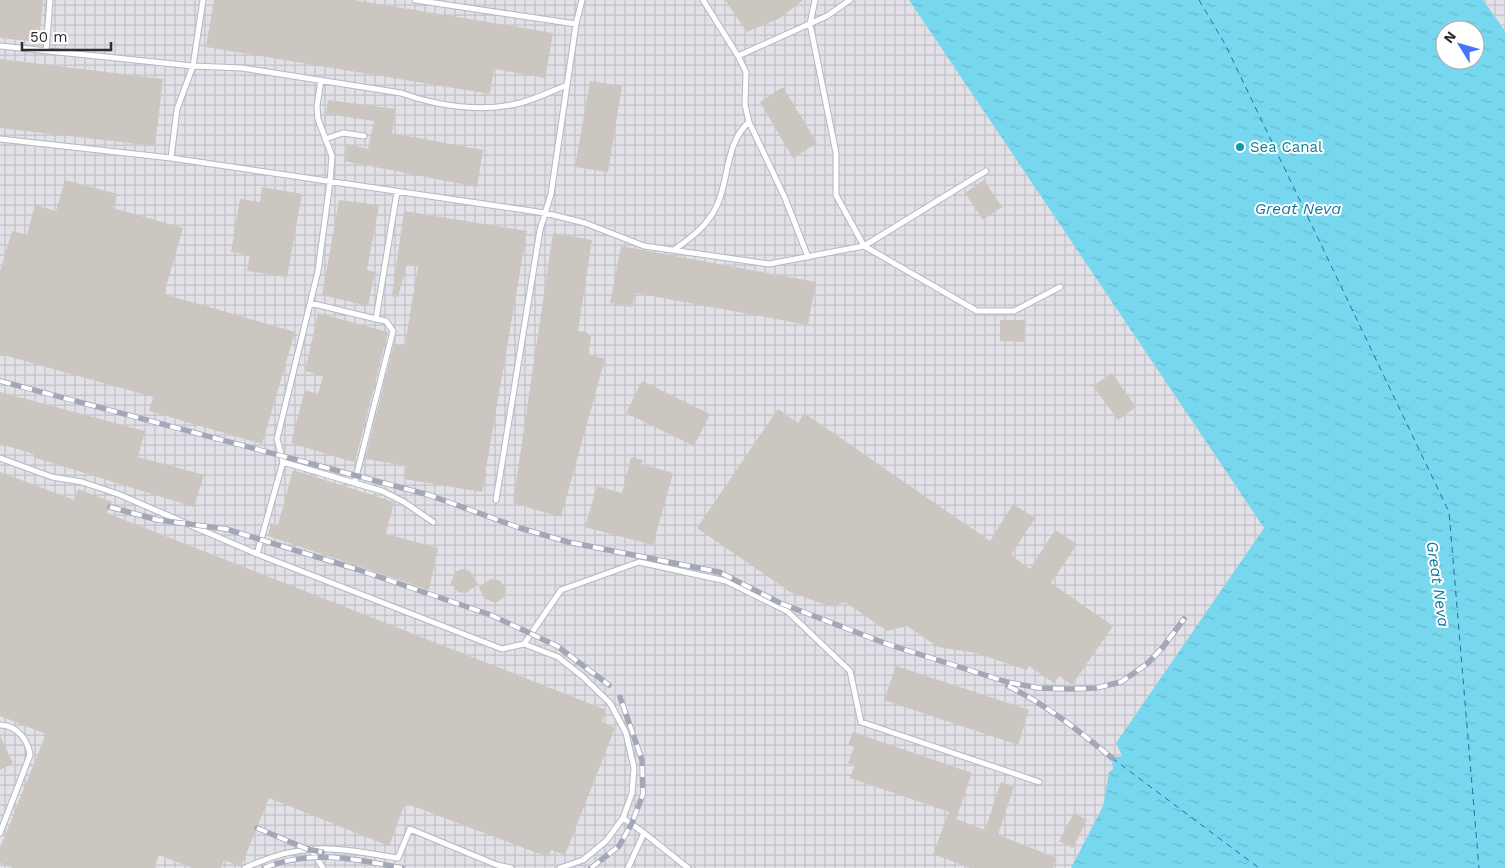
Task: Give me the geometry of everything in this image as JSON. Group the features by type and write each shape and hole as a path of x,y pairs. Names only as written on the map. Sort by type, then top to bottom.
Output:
{"lane":[{"path":"46,51 50,0"},
{"path":"171,158 177,110 193,66 203,0"},
{"path":"415,0 576,24"},
{"path":"496,500 540,230 550,194 576,24 582,0"},
{"path":"703,0 746,72 746,105 749,122 785,198 808,257"},
{"path":"815,0 810,24 836,153 836,195 864,246 977,311 1014,311 1060,287"},
{"path":"738,56 810,24 850,0"},
{"path":"0,46 193,66 242,68 401,93 422,100 478,107 504,107 522,103 567,85"},
{"path":"257,554 283,462 277,439 318,271 332,156 318,119 317,106 321,80"},
{"path":"674,250 699,231 709,220 718,204 736,138 749,122"},
{"path":"325,139 343,133 364,136"},
{"path":"0,139 171,158 545,213 585,223 644,246 769,264 864,246 986,171"},
{"path":"376,319 397,192"},
{"path":"310,303 386,321 393,331 355,481"},
{"path":"0,458 52,477 82,482 118,494 257,554 502,648 524,644 558,657 582,676 610,703 626,733 634,768 632,793 623,818 606,841 583,860 560,868"},
{"path":"283,462 355,481 382,491 404,502 433,522"},
{"path":"524,644 561,590 640,562 726,581 787,612 850,671 861,722 1039,782"},
{"path":"0,726 7,726 23,736 29,746 30,755 0,832"},
{"path":"623,818 644,832 688,868"},
{"path":"244,868 287,851 328,847 398,858 410,830 497,865 511,868"},
{"path":"628,868 644,832"},
{"path":"311,849 323,868"}],"shaded area":[{"path":"0,0 909,0 1264,528 1116,743 1122,757 1109,772 1103,806 1071,868 0,868"},
{"path":"1483,0 1505,0 1505,31"}],"water":[{"name":"Great Neva","path":"909,0 1483,0 1505,31 1505,868 1071,868 1103,806 1109,772 1113,769 1112,758 1122,756 1116,743 1264,528"}],"building":[{"path":"0,0 43,0 39,42 0,38"},
{"path":"214,0 354,0 553,33 545,78 494,69 490,94 206,47"},
{"path":"725,0 803,0 780,18 747,32"},
{"path":"0,59 163,79 155,146 0,128"},
{"path":"590,81 622,86 608,172 575,167"},
{"path":"783,87 817,143 793,158 760,102"},
{"path":"328,100 396,109 392,133 483,150 477,187 344,161 347,144 368,149 374,121 326,114"},
{"path":"65,180 117,194 113,208 183,228 164,294 295,332 262,444 149,411 153,397 0,354 0,271 12,231 27,235 35,205 56,211"},
{"path":"984,180 1002,207 983,220 965,193"},
{"path":"262,187 302,194 287,277 247,271 250,255 231,252 240,199 260,202"},
{"path":"339,200 379,205 367,270 375,272 368,306 322,295"},
{"path":"404,211 527,231 482,492 404,479 407,466 365,459 394,344 405,345 418,266 407,264 398,297 392,296"},
{"path":"553,233 592,240 578,331 586,332 591,336 589,354 605,359 561,517 513,503"},
{"path":"621,246 816,282 808,325 635,293 632,307 610,303"},
{"path":"318,313 388,332 356,458 353,462 291,443 305,390 318,394 323,376 305,371"},
{"path":"1000,320 1025,320 1024,342 1000,341"},
{"path":"1112,373 1136,407 1118,420 1093,386"},
{"path":"642,381 710,414 694,446 626,413"},
{"path":"0,392 145,431 138,457 204,475 194,507 33,457 34,454 0,444"},
{"path":"778,409 798,423 804,413 990,541 1013,504 1035,518 1011,555 1030,569 1055,530 1077,544 1051,583 1113,626 1072,685 1059,676 1054,683 1029,666 1027,670 976,653 938,647 907,626 887,631 845,602 832,607 790,592 697,528"},
{"path":"631,457 643,460 641,464 673,473 653,545 585,527 597,486 622,493"},
{"path":"293,470 394,502 386,534 438,548 429,590 268,536 271,523 278,525"},
{"path":"0,472 74,500 78,489 112,502 107,513 606,710 602,722 615,728 565,855 551,850 548,857 405,803 389,846 269,798 241,867 224,860 221,868 192,868 159,855 154,868 13,868 0,863 0,848 46,734 0,716"},
{"path":"462,569 470,571 478,584 466,593 458,592 451,583 455,572"},
{"path":"491,579 499,580 506,589 504,597 495,603 484,598 479,587"},
{"path":"896,666 1029,710 1018,745 884,700"},
{"path":"853,732 972,773 956,819 985,830 1001,782 1014,787 998,835 1057,858 1053,868 970,868 933,854 949,812 850,778 855,765 848,763 854,747 848,745"},
{"path":"0,736 13,763 0,770"},
{"path":"1074,813 1087,820 1073,848 1059,841"}],"ferry route":[{"path":"1199,0 1225,44 1449,512 1479,868"},
{"path":"1112,758 1259,868"}],"railway":[{"path":"0,381 429,495 520,528 568,542 719,572 780,603 887,644 1007,682 1039,688 1071,689 1096,688 1121,682 1147,664 1163,647 1184,619"},
{"path":"110,507 158,520 226,529 356,569 491,615 557,646 609,685"},
{"path":"1008,686 1049,710 1112,758"},
{"path":"591,868 619,846 632,823 643,794 642,760 620,697"},
{"path":"257,828 307,849 322,852"},
{"path":"264,868 281,862 315,857 350,859 402,868"}],"place":[{"name":"Sea Canal","path":"1240,147"}]}
